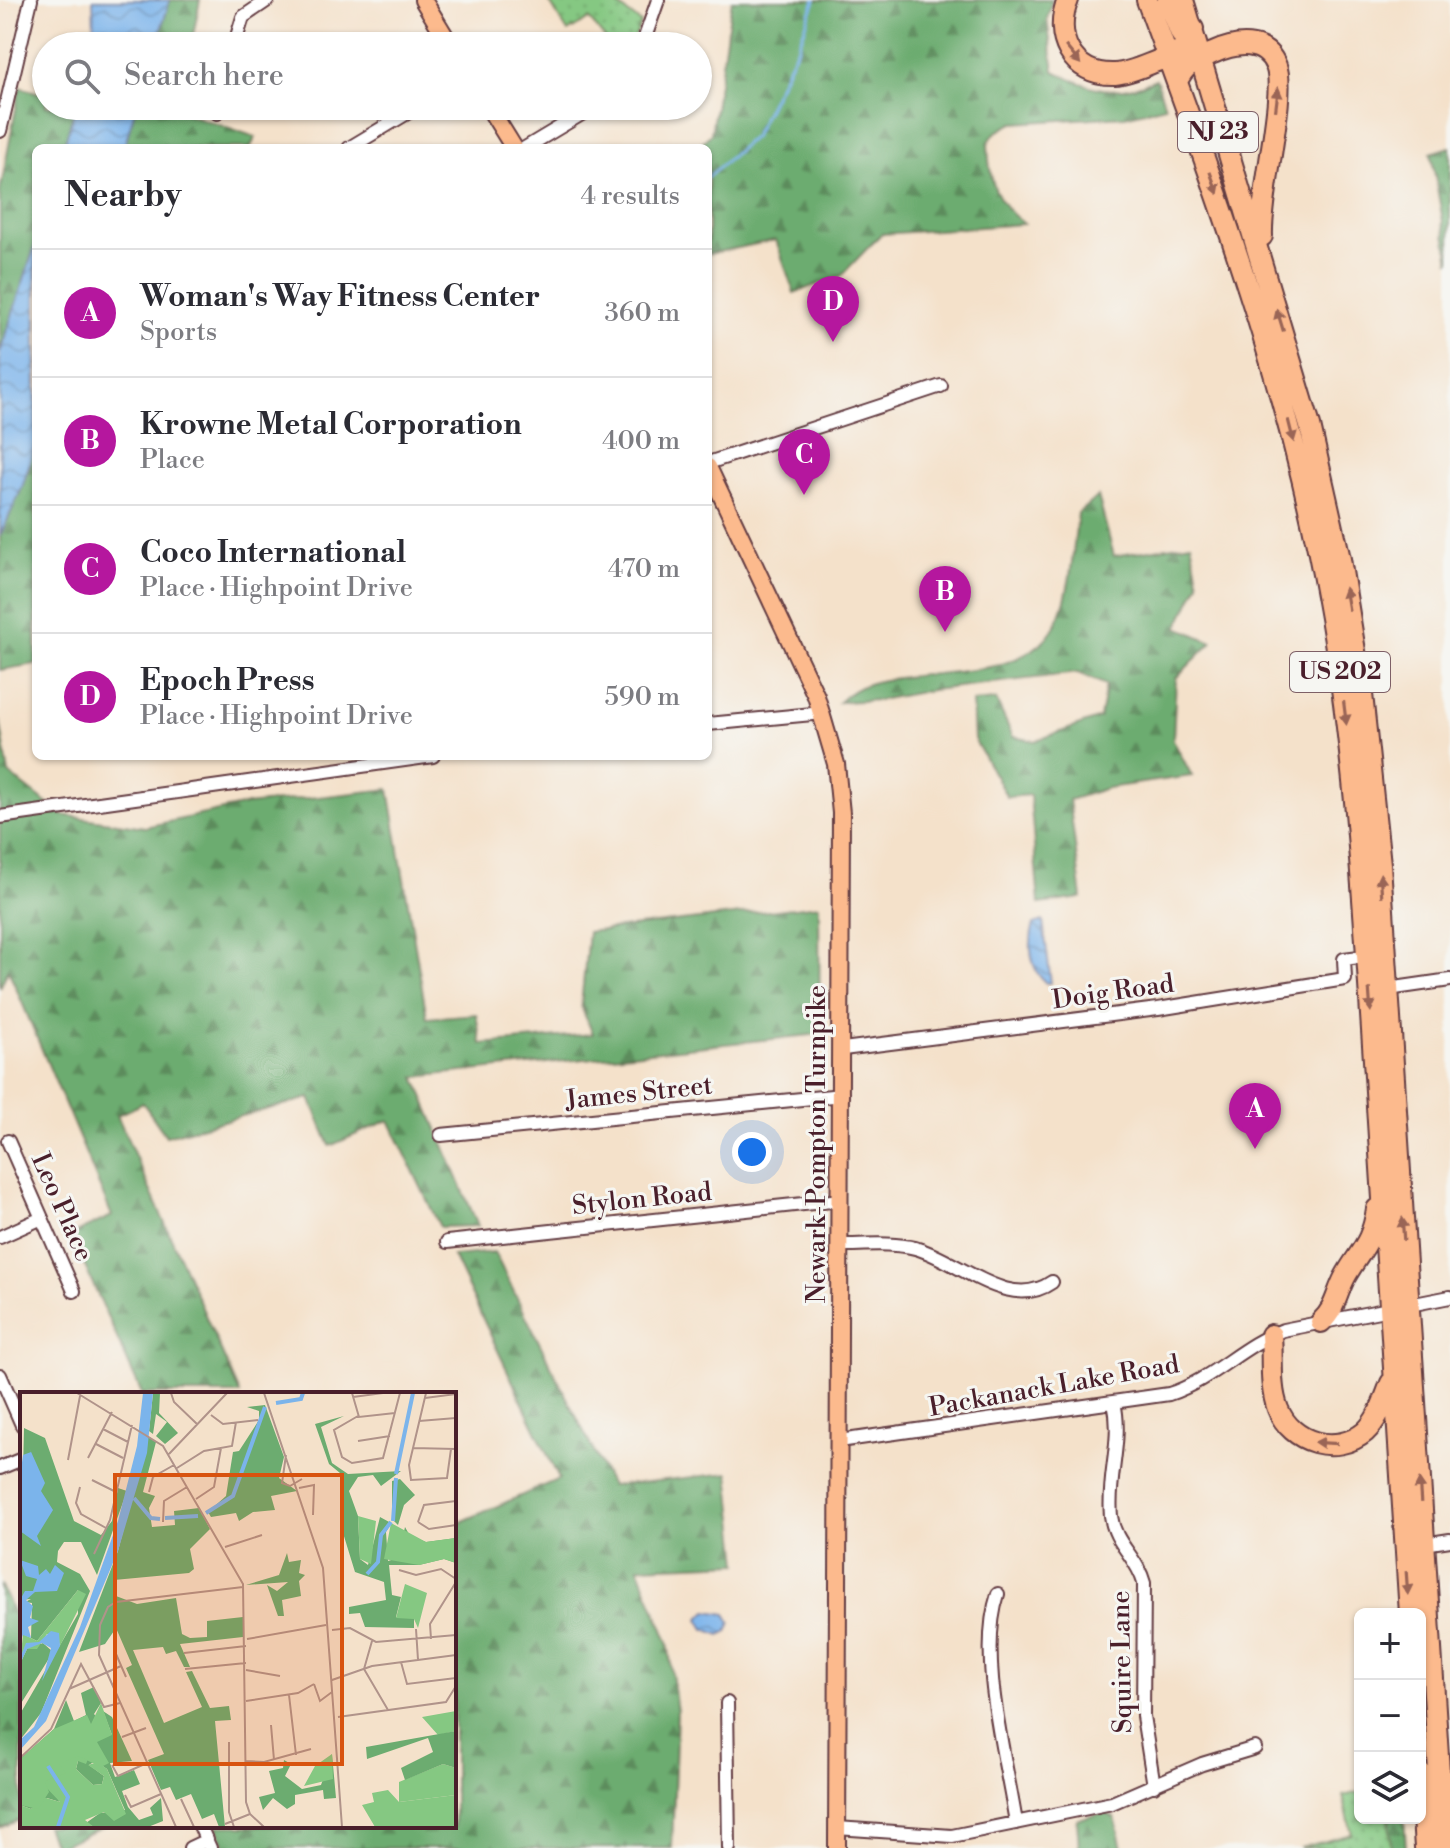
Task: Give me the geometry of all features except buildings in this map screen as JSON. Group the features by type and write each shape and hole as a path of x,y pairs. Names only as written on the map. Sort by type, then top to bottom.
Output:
{"highway":[{"path":"1068,0 1061,22 1062,37 1067,50 1094,72 1121,73 1188,50 1250,45 1265,51 1277,67 1277,101 1261,213 1263,260"},
{"path":"1147,0 1188,50"},
{"name":"NJ 23","path":"1168,0 1245,202"},
{"path":"1183,0 1188,50"},
{"name":"US 202","path":"1188,50 1177,82 1264,331 1311,513 1332,620 1347,730 1367,956 1382,1182 1424,1544 1444,1848"},
{"name":"US 202","path":"1245,202 1318,458 1352,625 1376,816 1388,989 1399,1308 1394,1376 1410,1608"},
{"path":"1321,1322 1334,1308 1345,1277 1365,1251 1375,1223 1382,1182"},
{"path":"1271,1335 1277,1407 1289,1428 1309,1441 1334,1444 1364,1432 1380,1412 1394,1376"},
{"path":"1423,1824 1425,1848"}],"main road":[{"path":"423,0 442,32"},
{"path":"497,120 512,144"},
{"name":"Newark-Pompton Turnpike","path":"712,473 823,713 836,764 841,813 843,1049 837,1848"}],"street":[{"path":"0,131 2,109 31,0"},
{"path":"238,32 243,17 268,0"},
{"path":"647,32 658,0"},
{"path":"356,144 396,120"},
{"path":"532,144 572,120"},
{"path":"712,464 941,386"},
{"path":"712,724 823,713"},
{"path":"0,817 405,760"},
{"name":"Doig Road","path":"843,1049 1181,1006 1338,981 1345,979 1344,959 1367,956"},
{"path":"1388,989 1450,980"},
{"name":"James Street","path":"441,1135 842,1095"},
{"name":"Leo Place","path":"8,1141 74,1291"},
{"name":"Stylon Road","path":"447,1242 841,1200"},
{"path":"0,1237 42,1218"},
{"path":"841,1245 915,1248 1006,1289 1030,1291 1052,1282"},
{"name":"Packanack Lake Road","path":"839,1441 1169,1394 1195,1384 1271,1335 1450,1297"},
{"path":"0,1375 20,1420"},
{"name":"Squire Lane","path":"1114,1402 1117,1448 1111,1517 1118,1540 1136,1562 1144,1583 1143,1716 1154,1786"},
{"path":"0,1468 20,1460"},
{"path":"1424,1544 1450,1540"},
{"path":"998,1594 990,1623 989,1656 1016,1823"},
{"path":"727,1703 729,1848"},
{"path":"837,1828 938,1837 1016,1823 1112,1803 1202,1764 1255,1748"},
{"path":"190,1848 208,1844"}],"green space":[{"path":"170,0 200,0 194,32 160,32"},
{"path":"548,0 611,0 641,23 637,32 600,32 589,19 568,32"},
{"path":"732,0 1052,0 1047,19 1054,71 1093,87 1116,90 1156,79 1165,106 1125,116 1013,123 995,133 988,143 990,168 1000,198 1024,224 881,234 841,276 794,293 776,240 712,253 712,144 700,144 711,134"},
{"path":"20,87 32,91 32,120 72,120 64,144 32,144 32,255 0,352 0,192"},
{"path":"132,120 205,120 256,137 252,144 125,144"},
{"path":"1450,147 1450,262 1431,153"},
{"path":"32,456 32,665 0,670 0,536 22,488"},
{"path":"1098,496 1114,556 1191,543 1199,583 1178,627 1212,642 1176,678 1173,740 1192,776 1107,788 1069,800 1082,898 1039,904 1030,795 1007,797 974,739 972,702 996,700 1013,737 1035,741 1100,718 1106,685 1078,673 932,690 879,700 839,702 854,690 878,681 994,666 1034,649 1049,635 1064,603 1078,513"},
{"path":"0,720 9,774 62,815 145,827 246,805 389,789 427,1018 476,1014 481,1044 593,1034 581,1006 588,932 819,905 820,1034 415,1077 478,1226 440,1227 389,1120 330,1146 310,1098 166,1136 143,1103 117,1115 239,1392 141,1392 71,1235 112,1216 8,969 0,988"},
{"path":"494,1252 611,1486 729,1473 739,1563 638,1567 668,1642 677,1712 672,1848 226,1848 217,1828 456,1828 456,1524 559,1479 453,1256"},
{"path":"0,1584 20,1629 20,1820 0,1828"},
{"path":"1354,1793 1354,1824 1389,1824 1391,1848 1300,1848 1352,1834 1343,1796"},
{"path":"1105,1813 1115,1818 1122,1848 1079,1848 1077,1819"},
{"path":"1389,1824 1404,1824 1406,1848 1391,1848"},
{"path":"47,1828 100,1828 55,1848"}],"water":[{"path":"93,0 170,0 160,32 94,30"},
{"path":"72,120 132,120 125,144 64,144"},
{"path":"32,255 32,456 22,488 0,536 0,352"},
{"path":"1043,921 1051,983 1041,978 1032,956 1034,924"},
{"path":"707,1611 726,1614 731,1622 727,1632 720,1635 705,1629 699,1619"}],"waterway":[{"path":"712,173 754,136 798,47 815,0"}],"place":[{"name":"Epoch Press","path":"833,342"},
{"name":"Coco International","path":"804,495"},
{"name":"Krowne Metal Corporation","path":"945,632"},
{"name":"Woman's Way Fitness Center","path":"1255,1149"}]}
